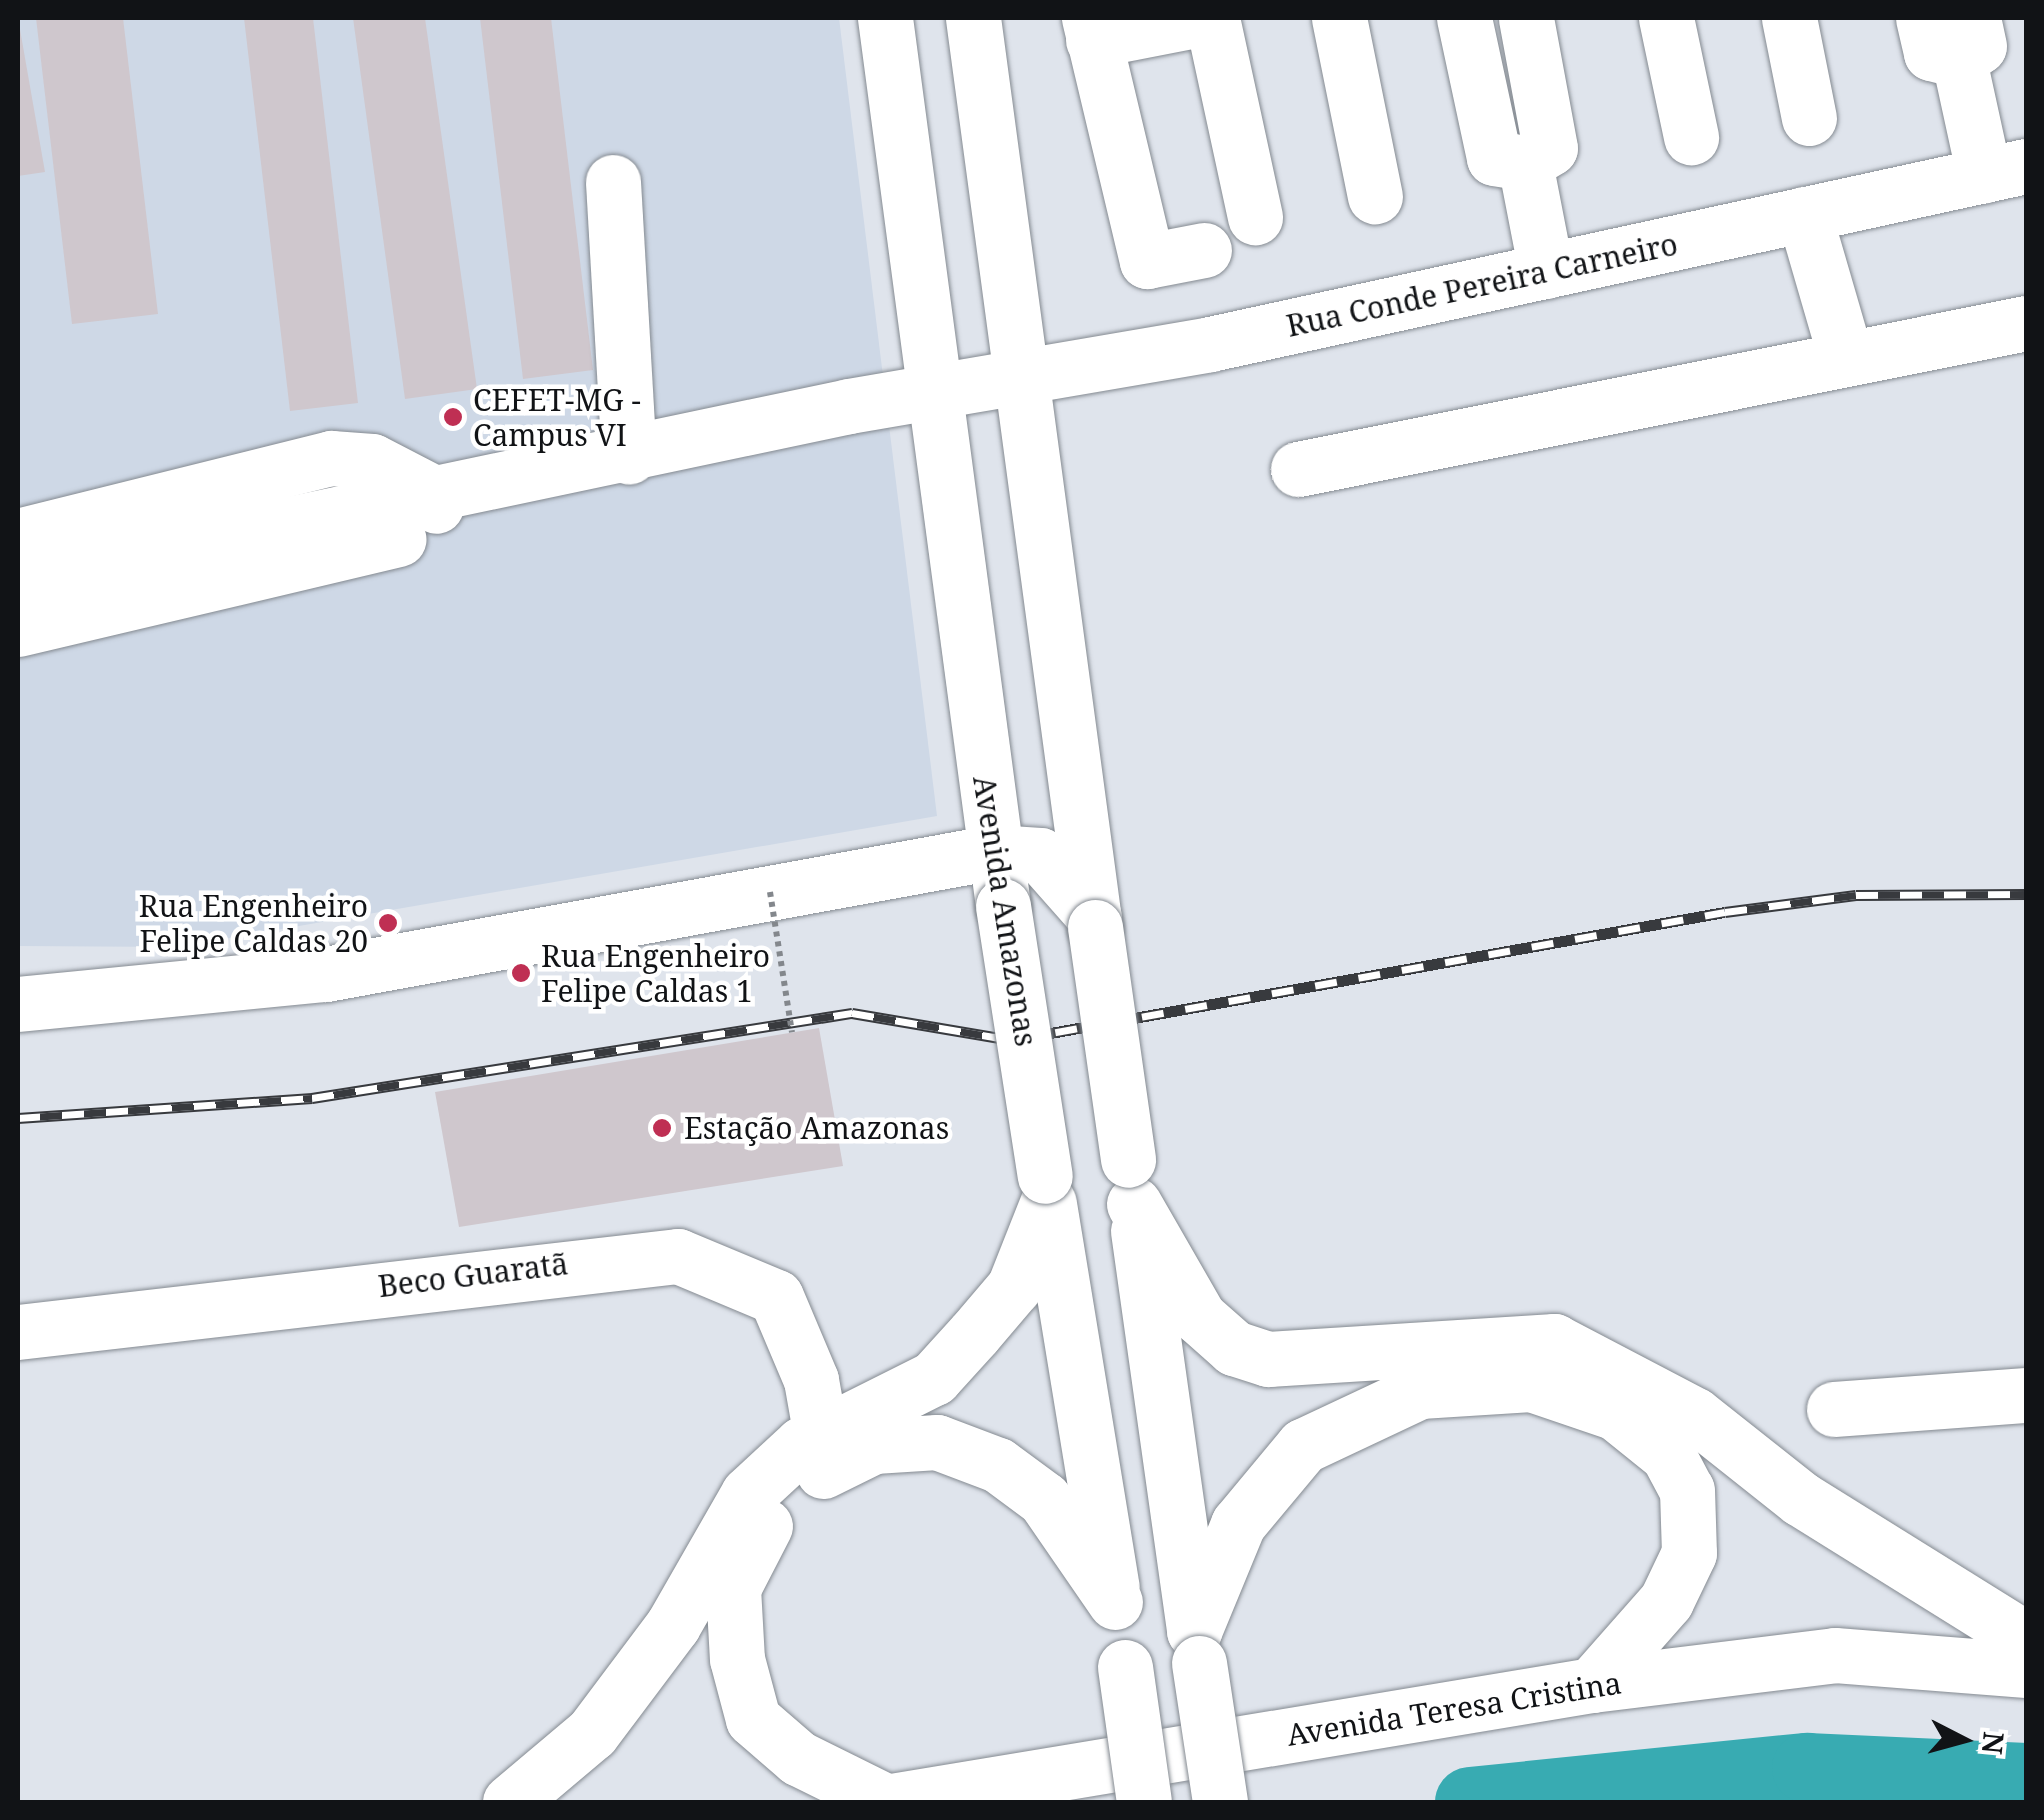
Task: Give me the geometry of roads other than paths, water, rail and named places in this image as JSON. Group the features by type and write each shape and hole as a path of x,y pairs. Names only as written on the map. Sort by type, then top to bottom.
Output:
{"main road":[{"name":"Avenida Amazonas","path":"885,18 923,400 1144,1802"},
{"path":"973,18 1095,922 1220,1802"},
{"path":"1204,250 1147,260 1091,29 1209,18 1255,217"},
{"path":"1338,18 1375,196"},
{"path":"1464,18 1494,158 1525,163 1550,148 1526,18"},
{"path":"1666,18 1691,137"},
{"path":"1789,18 1810,118"},
{"path":"1923,18 1931,52 1966,39 2005,171"},
{"path":"1525,163 1546,271"},
{"name":"Rua Conde Pereira Carneiro","path":"923,400 2005,171"},
{"path":"612,182 629,457"},
{"path":"1804,214 1844,352"},
{"path":"1298,469 1844,352 2026,322"},
{"path":"18,628 629,457 849,406 923,400"},
{"path":"18,582 437,511 852,432 923,400"},
{"path":"18,536 332,458 372,461 437,511"},
{"path":"18,1004 326,974 994,852 1040,854 1095,922"},
{"path":"1131,1182 1199,1317 1234,1348 1268,1359 1554,1341 1695,1415 1802,1499 2026,1638"},
{"path":"510,1802 592,1733 672,1625 748,1494 821,1436 934,1378 1014,1288 1047,1189"},
{"name":"Beco Guaratã","path":"18,1332 678,1256 776,1297 811,1380 821,1436"},
{"path":"1197,1647 1238,1524 1303,1446 1420,1391 1531,1384 1616,1413 1661,1447 1687,1490 1689,1553 1666,1601 1592,1685"},
{"path":"1834,1410 2026,1395"},
{"path":"886,1802 798,1758 754,1719 737,1659 733,1588 767,1524 810,1477 874,1446 938,1442 998,1465 1044,1500 1114,1602"},
{"name":"Avenida Teresa Cristina","path":"886,1802 1592,1685 1835,1655 2026,1670"}],"waterway":[{"path":"1470,1802 1807,1768 2026,1778"}],"railway":[{"path":"18,1118 312,1098 852,1013 1012,1040 1725,912 1856,895 2026,894"}],"place":[{"name":"CEFET-MG - Campus VI","path":"453,417"},
{"name":"Rua Engenheiro Felipe Caldas 20","path":"388,923"},
{"name":"Rua Engenheiro Felipe Caldas 1","path":"521,973"},
{"name":"Estação Amazonas","path":"662,1128"}]}
